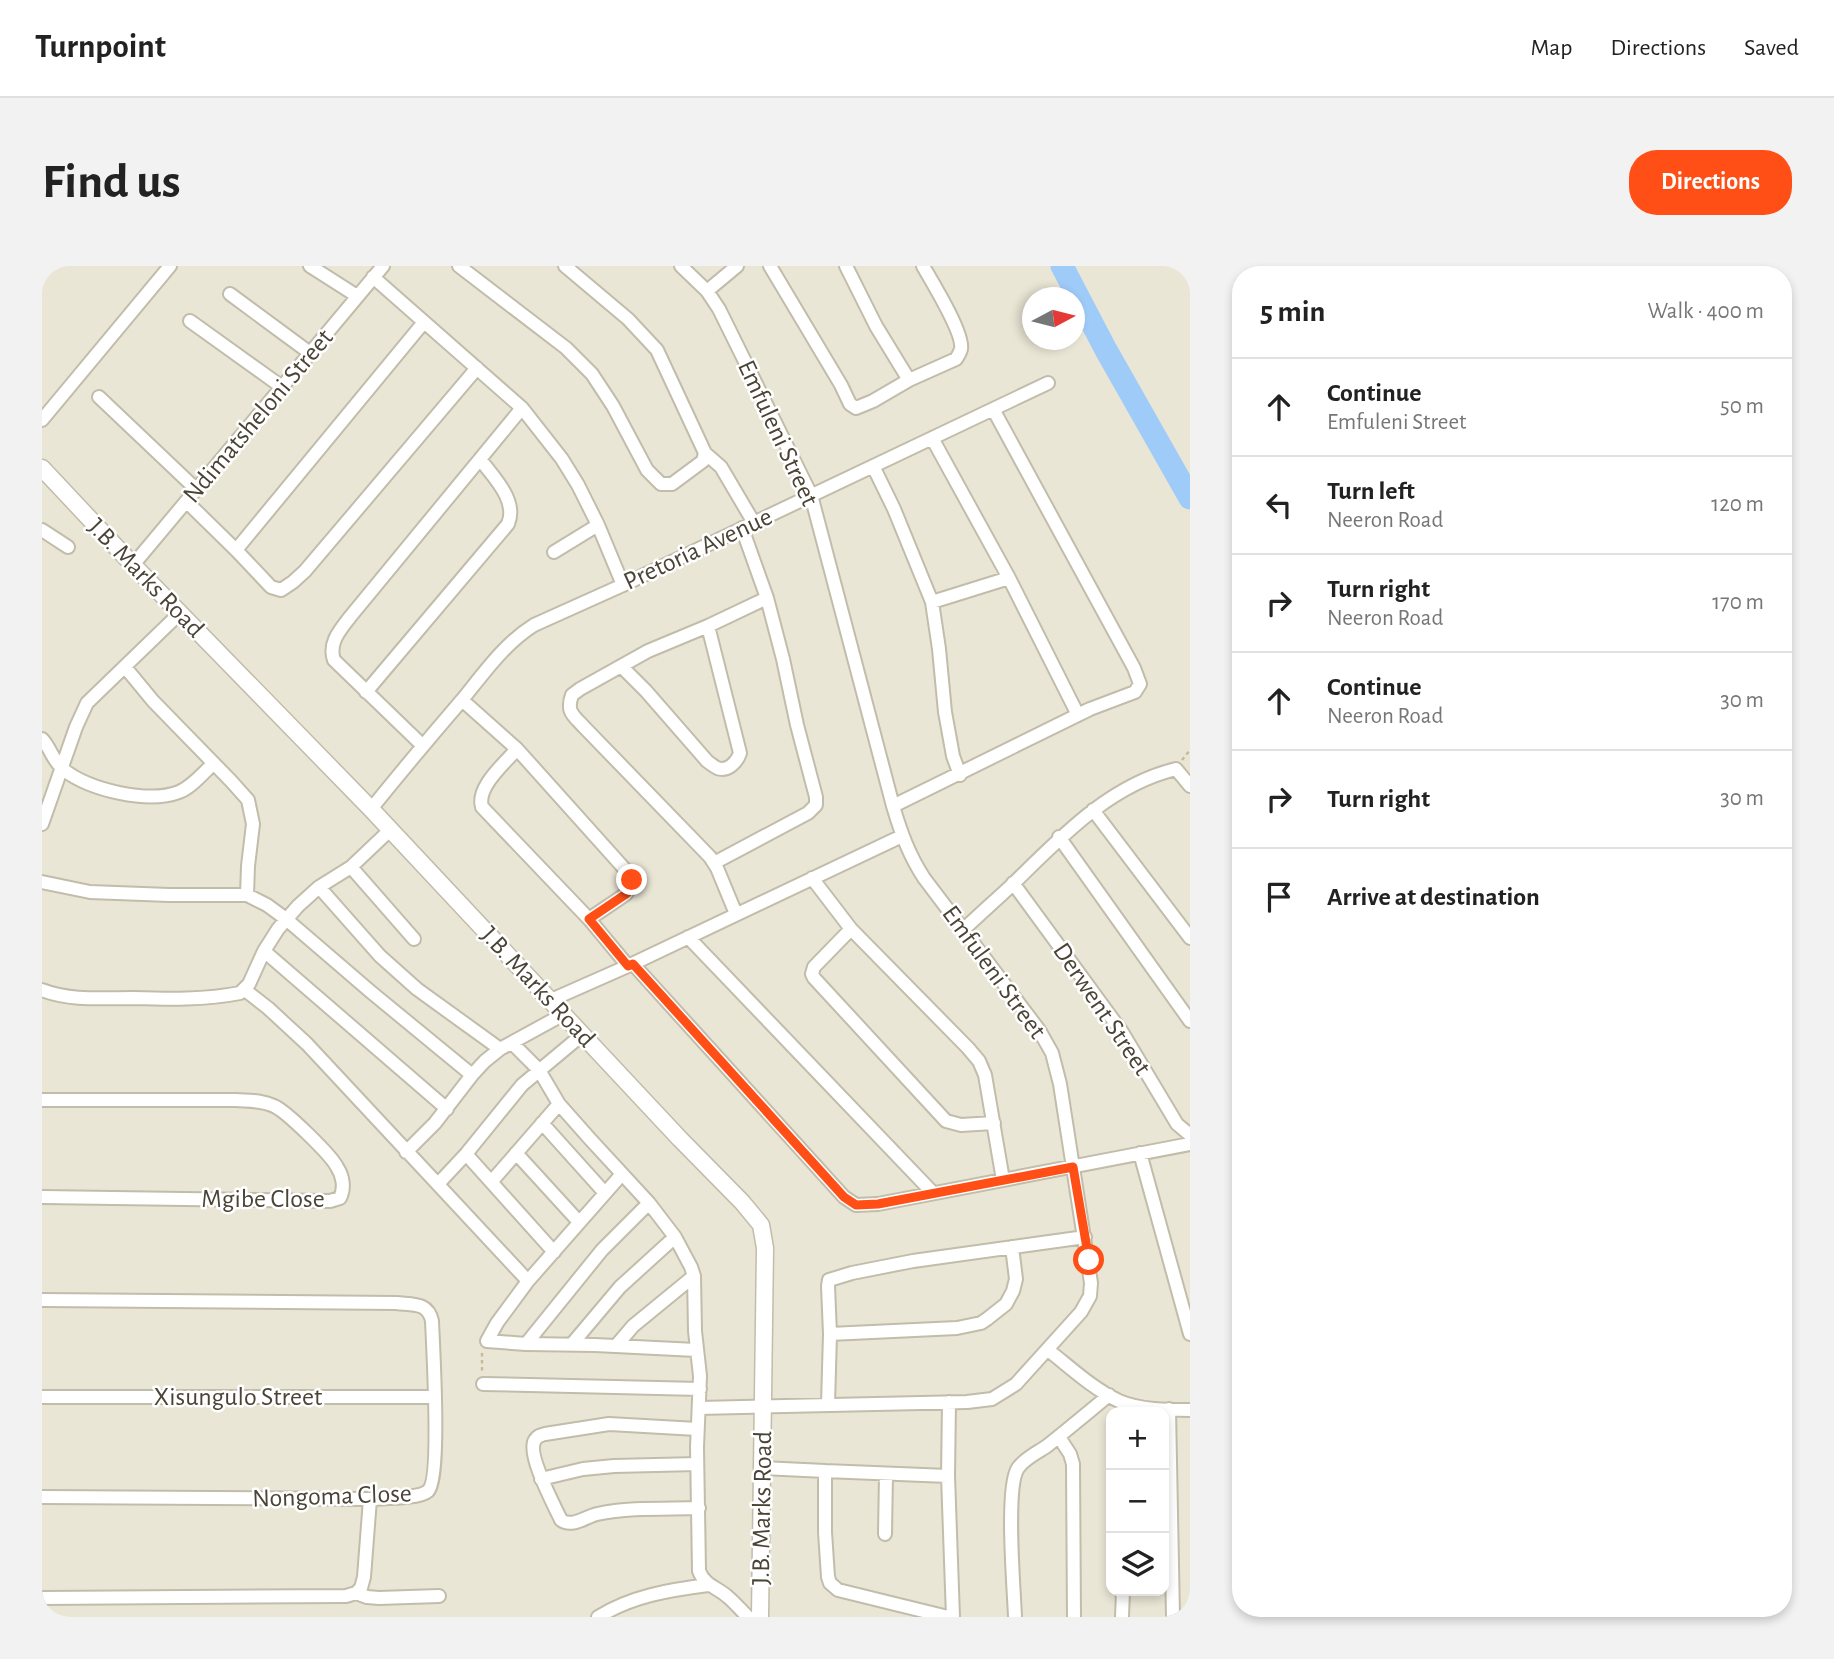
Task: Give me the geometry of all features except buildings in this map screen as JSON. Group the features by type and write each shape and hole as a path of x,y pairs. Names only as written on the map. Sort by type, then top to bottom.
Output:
{"street":[{"path":"42,420 170,266"},
{"path":"310,266 357,296"},
{"name":"Ndimatsheloni Street","path":"133,565 383,266"},
{"path":"459,266 566,348 592,374 647,470 657,482 672,484 703,461 705,453"},
{"path":"565,266 628,319 657,350 705,453 721,467 748,525 783,659 816,805 808,813 714,863"},
{"name":"Emfuleni Street","path":"681,266 707,291 719,309 811,495 902,836 917,867 1039,1030 1052,1052 1060,1084 1091,1283 1090,1296 1081,1312 1048,1350 1016,1384 1001,1395 983,1401 699,1408"},
{"path":"707,291 737,266"},
{"path":"770,266 853,407 862,407 909,380 956,359 962,347 956,328 923,266"},
{"path":"846,266 876,326 909,380"},
{"path":"373,276 522,408 562,459 578,485 623,585"},
{"path":"230,294 310,353"},
{"path":"190,321 282,387"},
{"path":"236,550 424,321"},
{"path":"187,502 271,587 281,590 293,583 477,368"},
{"name":"Pretoria Avenue","path":"371,809 502,651 534,625 1048,383"},
{"path":"99,397 197,490"},
{"path":"422,745 334,660 331,646 350,617 522,408"},
{"path":"893,807 1078,715 1135,692 1140,684 993,409"},
{"path":"932,438 1009,578 1078,715"},
{"path":"366,692 508,524 512,512 506,495 480,459"},
{"path":"873,466 932,602 945,712 951,748 960,775"},
{"name":"J.B. Marks Road","path":"42,468 371,809 761,1225 765,1248 760,1617"},
{"path":"554,552 598,525"},
{"path":"42,530 68,547"},
{"path":"932,602 1009,578"},
{"path":"736,914 714,863 703,848 571,712 569,705 572,695 605,674 648,651 767,598"},
{"path":"42,824 75,727 87,703 180,613"},
{"path":"622,667 707,761 716,768 730,766 737,761 740,753 708,626"},
{"path":"125,667 153,701 248,800 253,824 247,895"},
{"path":"462,700 517,748 630,875 632,884 626,894 589,919"},
{"path":"42,739 61,769 78,779 128,795 178,793 213,764"},
{"path":"517,748 484,787 480,800 485,812 589,919 844,1197 856,1205 878,1204 1190,1144"},
{"path":"963,930 1059,837 1093,810 1136,783 1176,769 1190,786"},
{"path":"1093,810 1190,938"},
{"path":"42,990 59,997 176,999 240,993 245,990 264,951 286,919 319,887 351,867 390,830"},
{"path":"551,1000 902,836"},
{"path":"1059,837 1190,1021"},
{"path":"351,867 414,939"},
{"path":"812,878 851,929 979,1061 985,1075 1003,1180"},
{"path":"42,882 90,892 247,895 286,919 472,1075"},
{"name":"Derwent Street","path":"1013,883 1122,1032 1177,1124 1190,1135"},
{"path":"319,887 380,957 417,989 539,1070 559,1104 649,1203 675,1237 694,1276 696,1350 700,1376 697,1464 699,1571 708,1585 724,1594 748,1617"},
{"path":"851,929 814,967 814,978 946,1121 961,1125 994,1123"},
{"path":"688,937 933,1192"},
{"path":"264,951 447,1109"},
{"path":"245,990 307,1044 528,1281"},
{"path":"406,1152 422,1138 485,1061 506,1046 564,1014"},
{"path":"438,1184 522,1085 583,1034"},
{"name":"Mgibe Close","path":"42,1100 264,1102 285,1113 330,1157 337,1165 343,1191 340,1198 330,1201 42,1197"},
{"path":"492,1181 559,1104"},
{"path":"542,1123 604,1192"},
{"path":"516,1153 579,1222"},
{"path":"1140,1153 1190,1335"},
{"path":"466,1154 554,1252"},
{"path":"622,1174 528,1281 487,1341 696,1350"},
{"path":"526,1344 602,1250 649,1203"},
{"path":"572,1344 620,1287 675,1237"},
{"path":"828,1404 828,1286 833,1278 914,1261 1085,1237"},
{"path":"830,1334 957,1328 987,1320 1006,1304 1013,1292 1016,1279 1012,1247"},
{"path":"616,1346 633,1326 694,1276"},
{"name":"Nongoma Close","path":"42,1300 396,1303 425,1307 432,1321 434,1397 434,1474 431,1486 423,1495 370,1499 42,1497"},
{"path":"1048,1350 1126,1407"},
{"path":"484,1384 700,1389"},
{"path":"1015,1617 1011,1506 1013,1476 1025,1460 1059,1437 1109,1395"},
{"name":"Xisungulo Street","path":"42,1397 434,1397"},
{"path":"825,1471 825,1532 830,1584 838,1590 951,1617 948,1402"},
{"path":"1169,1409 1190,1410"},
{"path":"698,1429 609,1424 545,1434 534,1440 533,1448 541,1479 561,1520 568,1524 613,1512 699,1508"},
{"path":"1059,1437 1073,1464 1074,1617"},
{"path":"1169,1451 1173,1617"},
{"path":"541,1479 583,1469 614,1466 697,1464"},
{"path":"762,1468 948,1476"},
{"path":"885,1534 886,1474"},
{"path":"42,1598 346,1596 356,1593 361,1588 364,1577 370,1499"},
{"path":"598,1617 617,1606 647,1596 708,1585"},
{"path":"356,1593 379,1598 439,1596"},
{"path":"1122,1596 1122,1617"}],"path":[{"path":"484,1384 481,1357 487,1341"}],"shaded area":[{"path":"42,266 1190,266 1190,1617 42,1617"}],"waterway":[{"path":"1062,266 1190,498"}],"route":[{"path":"632,880 630,890 626,894 589,919 628,966 633,964 844,1197 856,1205 878,1204 1073,1167 1089,1260"}]}
